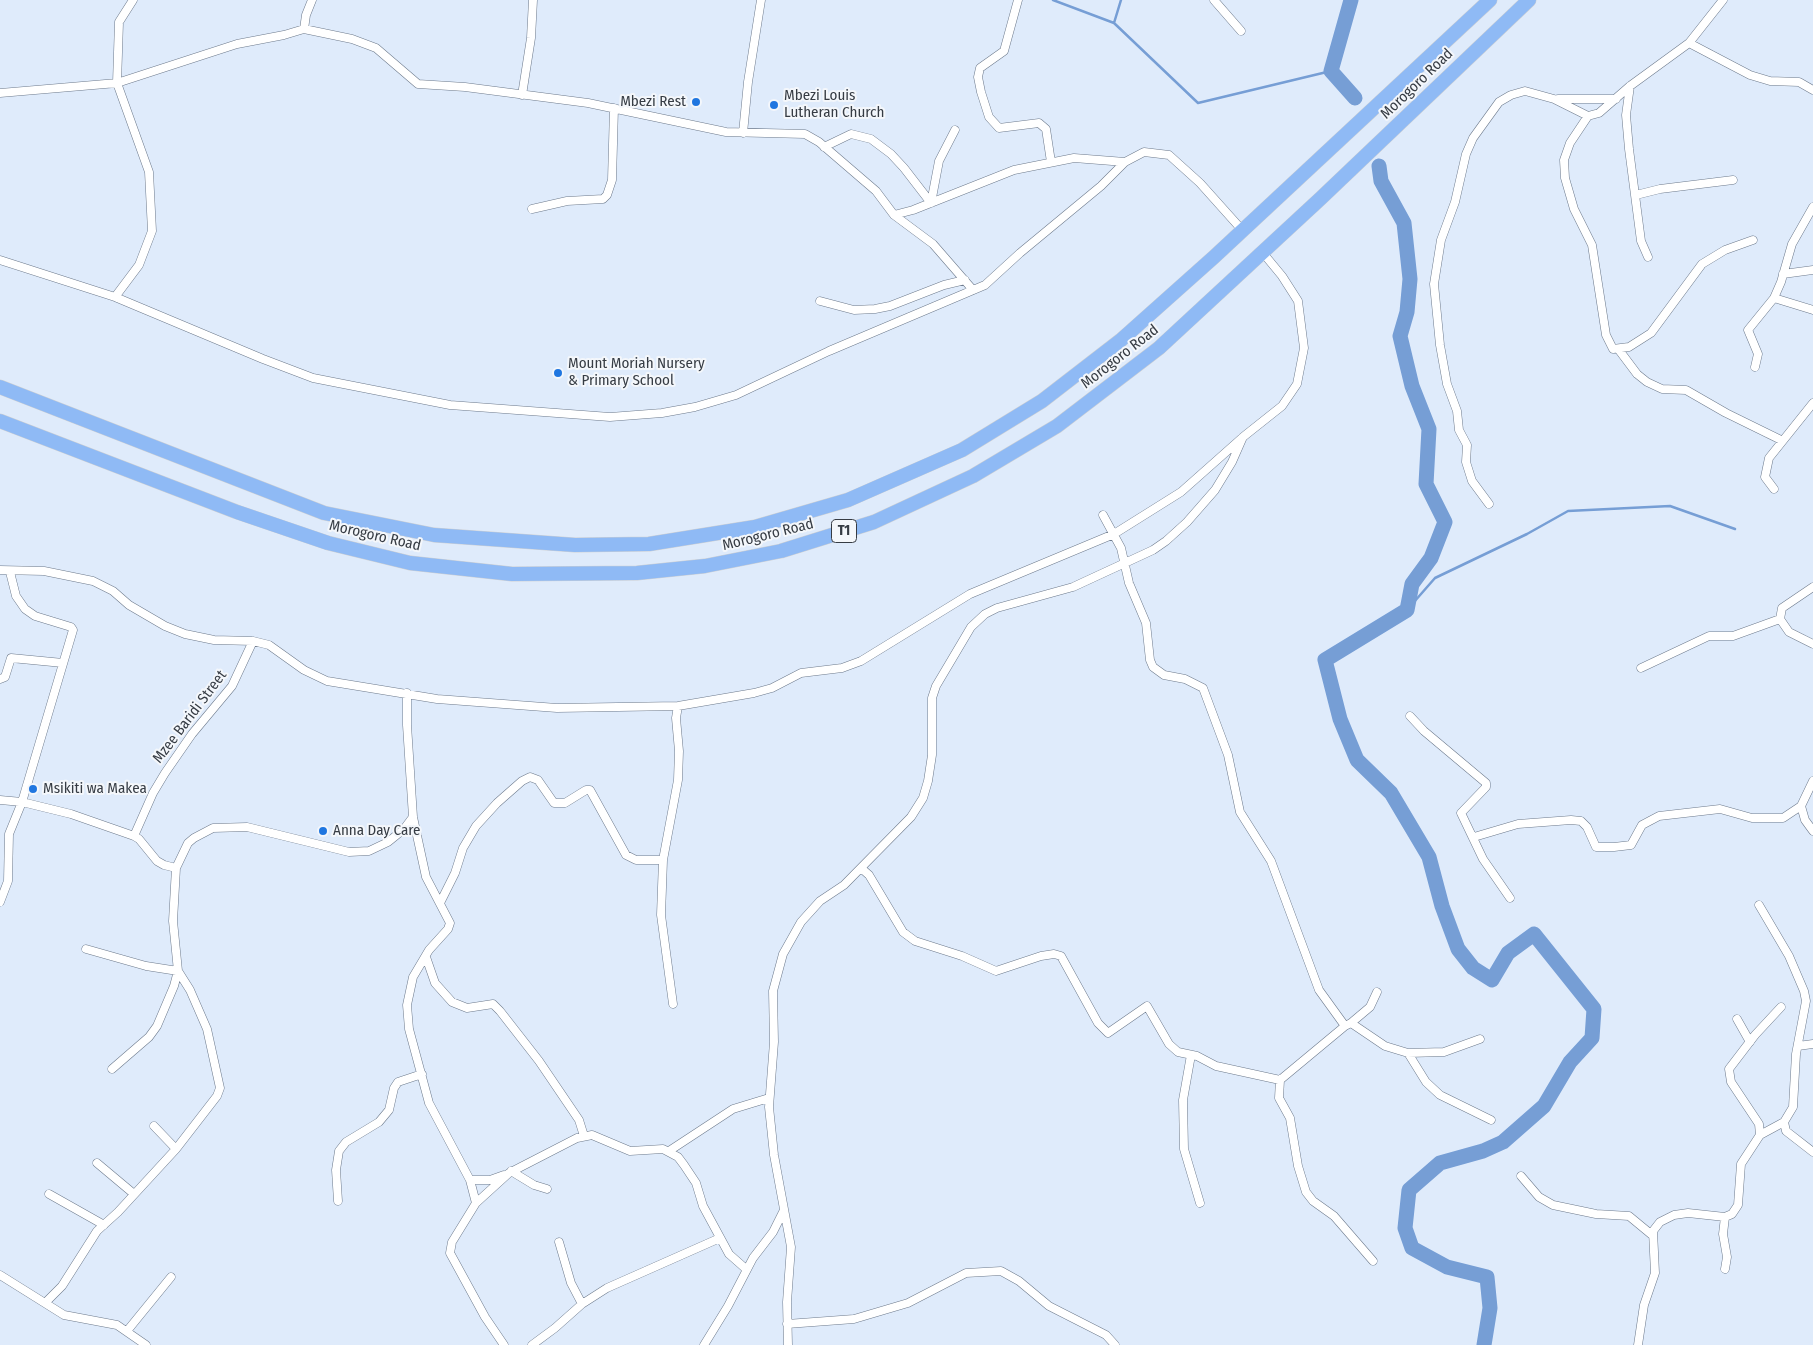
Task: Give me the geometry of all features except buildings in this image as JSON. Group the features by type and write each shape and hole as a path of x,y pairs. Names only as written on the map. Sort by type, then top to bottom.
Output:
{"highway":[{"name":"Morogoro Road","path":"0,387 324,512 434,535 575,545 649,544 755,527 848,500 962,450 1042,401 1121,340 1242,231 1490,0"},
{"name":"Morogoro Road","path":"0,421 237,512 328,543 410,563 512,574 637,573 705,566 780,551 874,522 973,476 1057,426 1159,348 1263,253 1529,0"}],"street":[{"path":"115,296 139,265 152,231 149,172 117,83 119,22 133,0"},
{"path":"304,29 306,15 312,0"},
{"path":"522,95 533,0"},
{"path":"743,133 748,82 762,0"},
{"path":"1018,0 1004,51 980,68 978,77 981,92 989,117 999,128 1039,123 1046,129 1051,162"},
{"path":"1214,0 1240,31"},
{"path":"1723,0 1689,43 1630,86 1599,113 1588,116 1570,143 1564,160 1565,178 1571,202 1594,252 1606,335 1611,347 1619,350 1638,374 1647,382 1662,388 1686,390 1726,413 1781,440"},
{"path":"0,93 117,83 237,44 284,36 304,29 352,39 376,48 418,84 465,87 614,108 708,129 743,133 794,132 813,138 876,191 894,215 934,244 973,290"},
{"path":"1689,43 1750,75 1770,81 1799,82 1813,90"},
{"path":"1630,86 1627,129 1641,241 1648,256"},
{"path":"1489,504 1472,481 1466,462 1467,446 1459,430 1457,411 1447,384 1440,345 1434,284 1438,254 1455,202 1466,154 1483,122 1499,102 1511,95 1525,91 1554,99 1588,116"},
{"path":"1554,99 1616,99"},
{"path":"532,209 567,201 603,199 607,196 612,180 614,108"},
{"path":"931,203 939,161 955,130"},
{"path":"824,147 852,134 871,139 891,154 931,203"},
{"path":"0,260 115,296 263,359 313,378 450,405 610,417 662,413 694,407 736,395 829,351 973,290 993,280 1020,252 1101,186 1125,162 1144,152 1169,155 1200,183 1242,231"},
{"path":"894,215 931,203 1014,170 1074,158 1125,162"},
{"path":"1636,195 1660,189 1733,180"},
{"path":"1755,367 1758,354 1748,330 1774,298 1792,244 1813,207"},
{"path":"1619,350 1636,344 1651,333 1702,264 1725,250 1753,240"},
{"path":"0,570 10,572 25,570 44,572 93,581 113,591 136,610 185,634 214,640 253,641 279,650 304,670 327,682 437,699 557,708 678,706 754,693 772,688 801,673 842,668 861,661 970,594 1114,534 1181,492 1243,437 1282,406 1297,384 1304,348 1298,302 1282,276 1263,253"},
{"path":"1783,274 1813,270"},
{"path":"820,301 854,310 874,309 890,306 944,285 965,280"},
{"path":"1774,298 1813,310"},
{"path":"1774,489 1766,481 1765,471 1770,458 1781,440 1813,403"},
{"path":"788,1345 787,1324 791,1247 783,1212 774,1155 769,1098 774,1042 773,992 783,954 801,922 820,901 844,885 861,868 911,816 923,798 932,755 932,698 936,686 971,627 985,614 998,608 1063,591 1123,562 1153,550 1187,522 1221,482 1243,437"},
{"path":"1103,515 1121,548 1123,562 1146,623 1150,660 1153,666 1164,675 1185,679 1202,688 1228,755 1240,812 1270,861 1319,990 1348,1024 1386,1046 1408,1053 1450,1051 1480,1039"},
{"path":"0,902 8,881 9,834 22,802 73,634 72,628 35,616 25,609 16,596 10,572"},
{"path":"1813,587 1782,608 1780,620 1790,632 1813,644"},
{"path":"1641,668 1709,636 1733,636 1780,620"},
{"name":"Mzee Baridi Street","path":"134,836 161,780 192,734 232,686 253,641"},
{"path":"0,679 5,677 11,658 63,663"},
{"path":"407,693 407,725 413,817 426,878 450,923 448,929 413,977 407,1005 409,1029 434,1114 470,1180 476,1202"},
{"path":"673,1004 661,916 663,860 678,780 679,751 676,718 678,706"},
{"path":"1410,716 1424,731 1486,782 1486,787 1462,812 1483,859 1510,898"},
{"path":"440,902 455,873 463,848 476,826 522,780 530,777 538,780 554,803 565,802 590,790 626,855 636,860 663,860"},
{"path":"1474,837 1518,824 1571,820 1580,822 1587,827 1595,847 1631,845 1642,825 1659,816 1720,809 1752,818 1783,818 1802,806 1813,781"},
{"path":"0,800 22,802 71,814 134,836 139,839 157,861 176,868"},
{"path":"1802,806 1805,820 1813,831"},
{"path":"45,1304 62,1286 97,1231 176,1149 217,1096 220,1088 207,1029 195,1000 178,971 173,922 176,868 188,843 202,832 213,828 247,827 320,846 349,852 359,852 376,850 404,829 413,817"},
{"path":"861,868 869,875 903,932 914,941 962,956 996,971 1041,956 1057,954 1063,959 1098,1023 1108,1033 1147,1006 1169,1044 1178,1052 1191,1054 1216,1066 1280,1080"},
{"path":"1638,1345 1644,1305 1655,1273 1652,1235 1660,1222 1674,1215 1688,1213 1725,1218 1732,1214 1738,1206 1741,1164 1760,1135 1784,1122 1793,1107 1798,1046 1806,1001 1803,986 1789,956 1759,905"},
{"path":"86,949 146,966 178,971"},
{"path":"426,957 435,983 452,1002 467,1008 492,1004 500,1011 539,1061 579,1120 584,1136"},
{"path":"112,1069 149,1037 157,1026 178,971"},
{"path":"1374,1261 1334,1216 1312,1201 1306,1192 1298,1166 1290,1118 1279,1098 1280,1080 1370,1007 1377,992"},
{"path":"1760,1135 1759,1124 1738,1096 1729,1073 1731,1066 1781,1007"},
{"path":"1737,1019 1750,1042"},
{"path":"1798,1046 1813,1044"},
{"path":"1408,1053 1426,1082 1440,1095 1491,1120"},
{"path":"1191,1054 1183,1100 1184,1149 1200,1203"},
{"path":"338,1201 336,1170 339,1151 346,1142 379,1122 389,1110 394,1088 398,1082 422,1074"},
{"path":"470,1180 490,1180 510,1172 560,1145 584,1136 600,1138 630,1151 669,1151 733,1109 769,1098"},
{"path":"1784,1122 1786,1131 1813,1152"},
{"path":"154,1126 176,1149"},
{"path":"669,1151 678,1157 696,1183 703,1206 731,1257 746,1270"},
{"path":"97,1163 134,1194"},
{"path":"510,1172 534,1186 547,1189"},
{"path":"504,1345 485,1317 450,1253 452,1242 476,1202 510,1172"},
{"path":"1522,1176 1540,1197 1553,1205 1596,1214 1629,1216 1652,1235"},
{"path":"49,1194 104,1225"},
{"path":"704,1345 728,1306 746,1270 773,1232 783,1212"},
{"path":"1725,1218 1722,1234 1727,1257 1725,1269"},
{"path":"532,1345 560,1325 582,1304 607,1288 720,1238"},
{"path":"559,1242 571,1282 582,1304"},
{"path":"787,1324 854,1319 908,1303 966,1273 1002,1271 1020,1281 1049,1306 1106,1335 1115,1345"},
{"path":"0,1275 28,1290 45,1304 64,1315 112,1324 127,1331 146,1345"},
{"path":"127,1331 171,1277"}],"waterway":[{"path":"1053,0 1114,23 1198,103 1331,71"},
{"path":"1114,23 1121,0"},
{"path":"1351,0 1331,71 1355,98"},
{"path":"1379,166 1381,181 1404,223 1410,279 1407,312 1400,336 1412,386 1429,429 1426,484 1445,522 1431,558 1412,584 1407,610 1325,660 1340,719 1357,760 1391,793 1429,857 1442,906 1458,949 1473,968 1492,980 1508,953 1534,934 1594,1009 1592,1038 1570,1062 1544,1106 1503,1142 1483,1151 1440,1163 1409,1190 1405,1228 1412,1248 1447,1267 1487,1277 1490,1308 1484,1345"},
{"path":"1407,610 1435,578 1527,534 1568,511 1670,506 1735,529"}],"place":[{"name":"Mbezi Rest","path":"696,102"},
{"name":"Mbezi Louis Lutheran Church","path":"774,105"},
{"name":"Mount Moriah Nursery & Primary School","path":"558,373"},
{"name":"Msikiti wa Makea","path":"33,789"},
{"name":"Anna Day Care","path":"323,831"}]}
